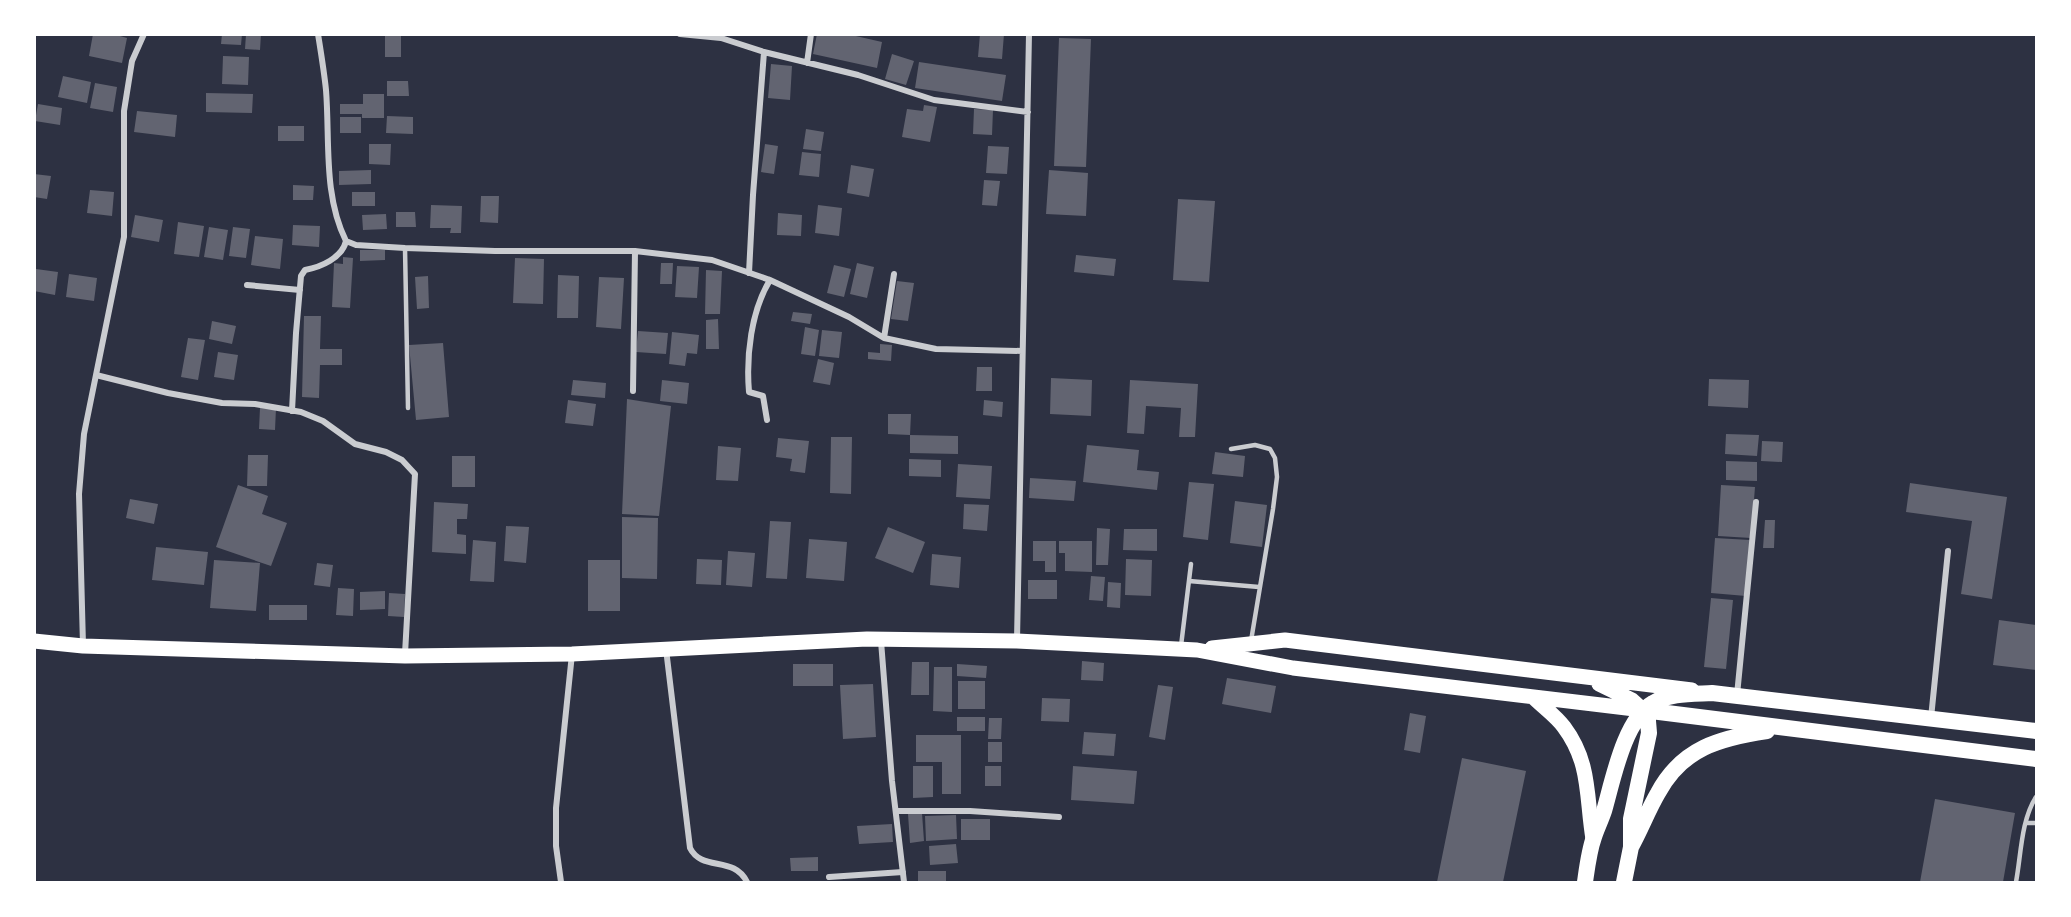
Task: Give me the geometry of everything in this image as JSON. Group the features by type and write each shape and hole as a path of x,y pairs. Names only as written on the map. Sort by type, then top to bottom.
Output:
{"highway":[{"path":"1584,882 1593,839 1618,760 1635,722 1643,710 1654,702 1671,697 1712,693 2037,730"},
{"path":"1643,710 2037,759"},
{"path":"1632,847 1632,819 1649,733 1648,721 1643,710"},
{"path":"1624,882 1632,847 1658,792 1674,770 1690,754 1704,746 1740,735 1788,728"}],"main road":[{"path":"34,641 83,646 405,656 572,654 881,639 1017,641 1180,648 1293,668 1643,710"},
{"path":"1197,650 1285,640 1712,693"},
{"path":"1579,676 1611,688 1632,700 1643,710"},
{"path":"1533,697 1563,725 1582,760 1586,773 1593,839"}],"street":[{"path":"83,646 79,494 84,434 124,237 124,111 132,61 144,34"},
{"path":"292,411 301,276 305,270 316,268 331,260 344,248 346,241 338,224 330,180 326,89 318,34"},
{"path":"680,34 721,38 764,52 858,75 934,100 1028,112"},
{"path":"807,63 811,34"},
{"path":"1017,641 1029,34"},
{"path":"750,273 753,195 764,52"},
{"path":"346,241 356,245 405,248 635,251 712,260 770,280 849,317 884,338 936,349 1022,351"},
{"path":"633,390 635,251"},
{"path":"884,338 894,274"},
{"path":"767,420 763,396 749,392 748,365 757,309 770,280"},
{"path":"247,285 300,290"},
{"path":"96,375 168,393 222,403 255,404 292,411 323,421 355,444 386,452 402,460 415,474 405,656"},
{"path":"1737,696 1756,502"},
{"path":"1931,718 1948,551"},
{"path":"881,639 904,882"},
{"path":"666,649 690,848 694,855 702,860 735,868 744,875 747,882"},
{"path":"561,882 556,846 556,808 572,654"},
{"path":"896,811 970,811 1059,818"},
{"path":"829,877 903,872"}],"lane":[{"path":"405,248 408,408"},
{"path":"1231,449 1256,445 1270,449 1275,458 1277,477 1274,509 1250,644"},
{"path":"1180,648 1191,564"},
{"path":"1189,581 1259,587"},
{"path":"2016,882 2027,823 2037,797"},
{"path":"2027,823 2037,824"}],"building":[{"path":"93,34 113,34 127,38 122,63 89,56"},
{"path":"222,34 242,34 241,45 221,44"},
{"path":"246,34 261,34 260,50 245,49"},
{"path":"385,34 401,34 401,57 385,57"},
{"path":"817,34 847,34 882,42 877,68 813,54"},
{"path":"980,34 1004,34 1002,59 978,57"},
{"path":"1059,38 1091,39 1086,167 1054,166"},
{"path":"892,54 914,61 906,85 885,79"},
{"path":"223,56 249,57 248,85 222,84"},
{"path":"919,62 1006,75 1002,101 915,88"},
{"path":"771,64 792,66 790,100 768,98"},
{"path":"63,76 91,82 87,103 58,97"},
{"path":"387,81 408,81 409,96 387,96"},
{"path":"95,83 117,87 113,112 90,108"},
{"path":"206,93 253,94 252,113 206,112"},
{"path":"363,94 384,94 384,118 362,118 362,114 340,114 340,104 363,104"},
{"path":"38,104 62,108 60,125 35,121"},
{"path":"924,105 937,107 930,142 902,137 907,109 923,111"},
{"path":"974,109 993,110 992,135 973,134"},
{"path":"137,111 177,115 175,137 134,132"},
{"path":"387,116 413,117 413,134 386,133"},
{"path":"340,117 361,117 361,133 340,133"},
{"path":"278,126 304,126 304,141 278,141"},
{"path":"806,129 824,132 821,151 803,149"},
{"path":"369,144 391,144 390,165 369,164"},
{"path":"765,144 778,146 774,174 761,172"},
{"path":"988,146 1009,147 1007,174 986,173"},
{"path":"802,152 821,154 819,177 799,175"},
{"path":"851,165 874,169 869,197 847,193"},
{"path":"371,170 371,184 339,185 339,171"},
{"path":"1049,170 1088,173 1086,216 1046,214"},
{"path":"34,174 51,176 47,199 34,197"},
{"path":"984,180 1000,181 997,206 982,205"},
{"path":"293,185 314,186 313,200 293,200"},
{"path":"90,190 114,192 112,216 87,213"},
{"path":"352,192 375,192 375,206 352,206"},
{"path":"481,196 499,196 498,223 480,222"},
{"path":"1178,199 1215,201 1209,282 1173,280"},
{"path":"431,205 462,206 461,233 450,233 451,228 430,228"},
{"path":"818,205 842,208 839,236 815,233"},
{"path":"396,212 415,212 416,227 396,227"},
{"path":"778,213 802,215 801,236 777,235"},
{"path":"386,214 387,229 363,230 362,215"},
{"path":"135,215 163,220 159,242 131,237"},
{"path":"178,222 204,226 199,257 174,254"},
{"path":"293,225 320,226 319,247 292,245"},
{"path":"209,227 228,230 223,260 204,257"},
{"path":"233,227 250,229 246,258 229,256"},
{"path":"255,236 283,239 280,269 251,265"},
{"path":"360,250 385,250 385,260 360,261"},
{"path":"1076,255 1116,259 1114,276 1074,272"},
{"path":"343,257 353,258 350,308 332,307 334,263 343,264"},
{"path":"515,258 544,259 543,304 513,303"},
{"path":"661,263 673,263 672,284 660,284"},
{"path":"857,263 874,267 867,298 850,294"},
{"path":"834,265 851,269 844,297 827,293"},
{"path":"677,266 699,267 697,298 675,297"},
{"path":"36,269 58,272 55,295 34,291"},
{"path":"706,270 722,271 720,314 705,314"},
{"path":"69,274 97,278 94,301 66,297"},
{"path":"558,275 579,276 578,318 557,318"},
{"path":"428,276 429,308 417,309 415,277"},
{"path":"599,277 624,278 621,329 596,327"},
{"path":"897,281 914,283 908,321 891,319"},
{"path":"793,312 812,314 810,324 791,321"},
{"path":"304,316 321,316 320,349 342,349 342,365 320,365 319,398 302,397"},
{"path":"718,319 719,349 706,349 706,320"},
{"path":"212,321 236,326 232,344 209,339"},
{"path":"805,327 819,330 815,356 801,354"},
{"path":"822,330 842,332 839,358 819,356"},
{"path":"638,331 668,333 666,354 636,352"},
{"path":"672,332 699,335 697,354 687,353 685,366 669,364"},
{"path":"188,338 205,340 198,380 181,377"},
{"path":"443,343 449,417 416,420 409,345"},
{"path":"880,344 892,345 891,361 868,359 868,352 880,353"},
{"path":"218,352 238,355 234,380 214,377"},
{"path":"818,359 834,363 830,385 813,382"},
{"path":"977,367 992,367 992,391 976,391"},
{"path":"1051,378 1092,380 1091,416 1050,414"},
{"path":"1709,379 1749,380 1748,408 1708,406"},
{"path":"573,380 606,383 605,398 571,395"},
{"path":"662,380 689,383 687,404 660,401"},
{"path":"1130,380 1198,384 1195,437 1179,437 1181,408 1146,406 1144,434 1127,433"},
{"path":"627,399 671,406 659,516 622,514"},
{"path":"568,400 596,404 593,426 565,423"},
{"path":"984,400 1003,402 1002,417 983,415"},
{"path":"260,408 276,408 275,430 259,429"},
{"path":"888,414 911,414 910,435 888,434"},
{"path":"1726,434 1759,435 1757,456 1725,454"},
{"path":"910,435 958,436 958,454 910,453"},
{"path":"831,437 852,437 851,494 830,493"},
{"path":"778,438 809,441 805,473 790,471 792,459 776,457"},
{"path":"1762,441 1783,442 1782,462 1761,461"},
{"path":"1087,445 1139,450 1137,470 1159,472 1157,490 1083,482"},
{"path":"718,446 741,448 738,481 716,480"},
{"path":"1215,452 1245,456 1243,477 1212,474"},
{"path":"248,455 268,455 267,486 247,486"},
{"path":"452,456 475,456 475,487 452,487"},
{"path":"909,459 941,460 941,477 909,476"},
{"path":"1726,461 1757,462 1757,481 1726,480"},
{"path":"958,464 992,466 990,499 956,497"},
{"path":"1030,478 1076,481 1074,501 1029,498"},
{"path":"1189,482 1214,484 1208,540 1183,537"},
{"path":"1910,483 2007,497 1992,599 1961,594 1972,521 1906,512"},
{"path":"238,485 268,496 262,514 287,523 271,566 216,547"},
{"path":"1721,485 1755,487 1751,538 1718,536"},
{"path":"130,499 158,504 154,524 126,518"},
{"path":"1235,501 1267,505 1262,547 1230,543"},
{"path":"434,502 468,504 467,519 457,519 457,534 466,535 466,554 432,552"},
{"path":"964,504 989,505 987,531 963,529"},
{"path":"622,517 658,518 657,579 622,578"},
{"path":"1765,520 1775,520 1774,548 1763,548"},
{"path":"770,521 791,522 787,579 766,578"},
{"path":"506,526 529,527 526,563 504,561"},
{"path":"888,527 925,542 913,573 875,558"},
{"path":"1097,528 1110,529 1108,565 1096,565"},
{"path":"1124,529 1157,529 1157,551 1123,550"},
{"path":"1715,538 1750,540 1746,596 1711,593"},
{"path":"809,539 847,542 844,581 806,578"},
{"path":"473,540 496,542 494,582 470,581"},
{"path":"1033,541 1056,541 1056,572 1045,572 1045,561 1033,561"},
{"path":"1059,541 1092,541 1092,572 1065,571 1065,553 1059,553"},
{"path":"156,547 208,552 204,585 152,580"},
{"path":"728,551 755,553 752,587 726,585"},
{"path":"932,554 961,557 959,588 930,585"},
{"path":"697,559 722,560 721,585 696,584"},
{"path":"1126,559 1152,560 1151,596 1125,595"},
{"path":"214,560 260,563 256,611 210,608"},
{"path":"588,560 620,560 620,611 588,611"},
{"path":"317,563 333,565 330,587 314,585"},
{"path":"1091,576 1105,577 1103,601 1089,600"},
{"path":"1028,580 1057,580 1057,599 1028,599"},
{"path":"1108,582 1121,583 1120,608 1107,607"},
{"path":"338,588 354,589 353,616 336,615"},
{"path":"385,591 385,609 360,610 360,592"},
{"path":"389,593 405,594 404,617 388,616"},
{"path":"1711,598 1733,600 1726,669 1704,667"},
{"path":"269,605 307,605 307,620 269,620"},
{"path":"1999,620 2036,625 2036,670 1993,665"},
{"path":"1082,661 1104,663 1103,681 1081,680"},
{"path":"912,662 929,662 929,695 911,695"},
{"path":"793,664 833,664 833,686 793,686"},
{"path":"957,664 987,666 986,678 957,676"},
{"path":"934,667 952,667 952,712 933,711"},
{"path":"1227,678 1276,686 1271,713 1222,704"},
{"path":"958,681 985,681 985,709 958,709"},
{"path":"873,684 876,737 843,739 840,685"},
{"path":"1158,685 1173,687 1165,740 1149,737"},
{"path":"1042,698 1070,699 1069,722 1041,721"},
{"path":"1410,713 1426,716 1420,753 1404,750"},
{"path":"957,717 985,717 985,731 957,731"},
{"path":"989,718 1002,718 1001,739 988,739"},
{"path":"1084,732 1116,734 1114,756 1082,754"},
{"path":"916,735 961,735 961,794 942,794 942,762 916,762"},
{"path":"988,742 1002,742 1002,762 988,762"},
{"path":"1462,758 1526,771 1503,882 1437,882"},
{"path":"913,766 933,766 933,797 913,798"},
{"path":"985,766 1001,766 1001,786 985,786"},
{"path":"1073,766 1137,771 1134,804 1071,800"},
{"path":"1935,799 2015,813 2003,882 1920,882"},
{"path":"922,813 924,841 910,843 908,814"},
{"path":"956,815 957,839 926,841 925,816"},
{"path":"961,819 990,819 990,840 961,840"},
{"path":"892,824 893,842 859,844 857,826"},
{"path":"956,844 958,863 930,865 929,846"},
{"path":"818,857 818,871 791,871 790,858"},
{"path":"918,871 946,871 946,882 918,882"}]}
